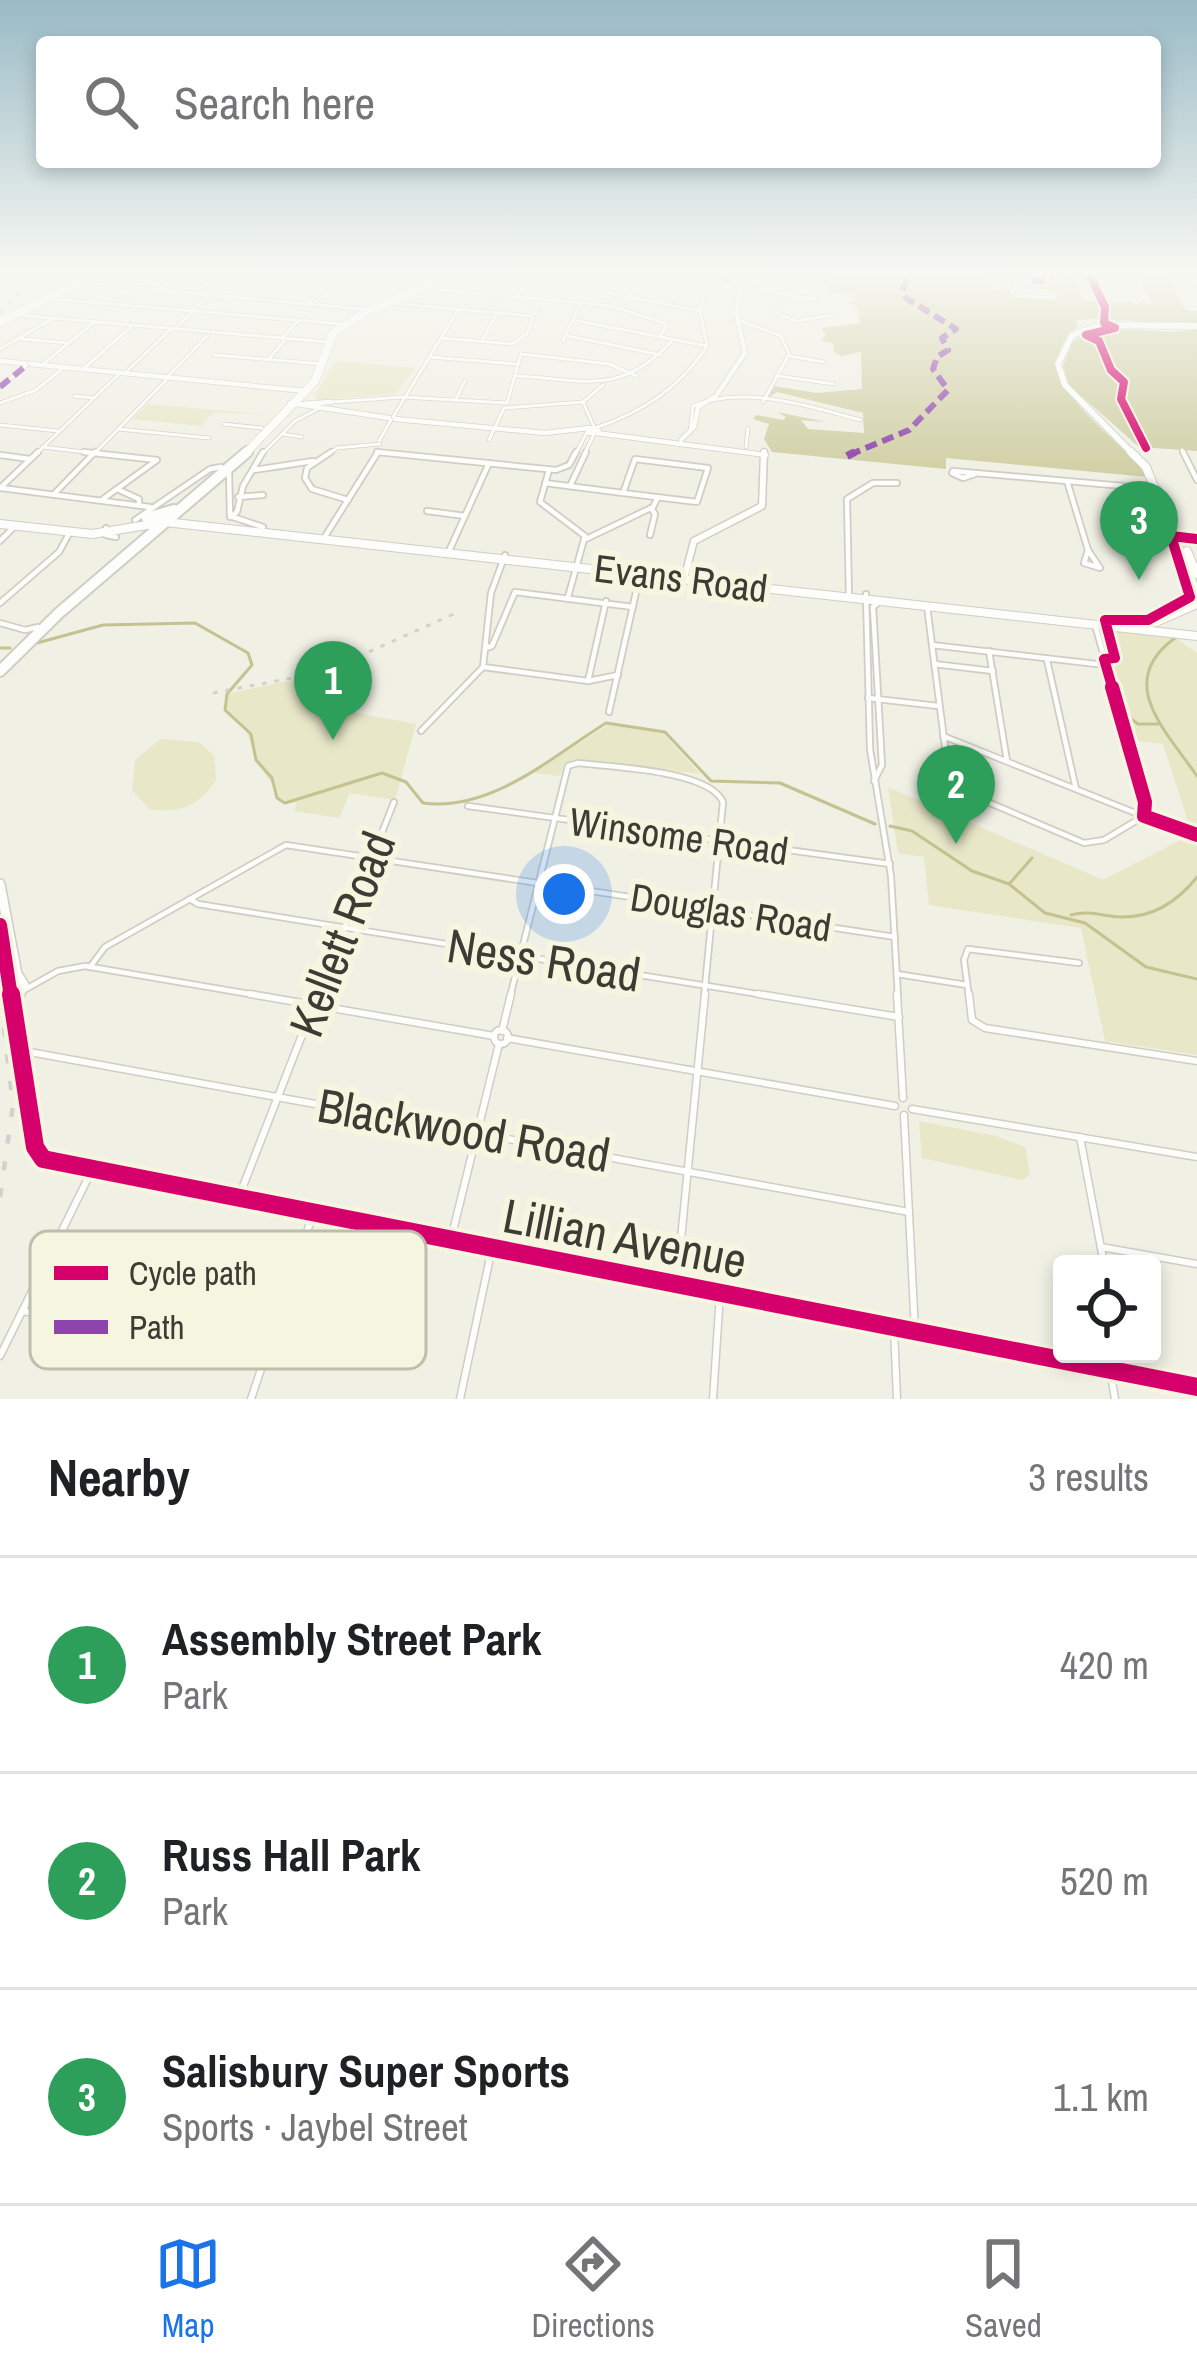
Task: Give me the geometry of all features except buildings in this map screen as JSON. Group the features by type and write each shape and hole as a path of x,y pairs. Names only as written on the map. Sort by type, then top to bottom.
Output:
{"highway":[{"path":"0,672 27,635 295,403 322,364 327,339"},
{"path":"304,391 325,369 327,339"},
{"path":"0,672 193,486 295,403"},
{"path":"27,635 56,616"}],"main road":[{"path":"1069,339 1062,350 1060,378 1140,458 1197,574"},
{"name":"Evans Road","path":"0,524 73,532 161,519 229,522 326,536"},
{"name":"Evans Road","path":"229,522 1094,623 1156,622 1195,600"},
{"path":"1180,541 1195,600"},
{"name":"Evans Road","path":"872,600 1196,636"},
{"path":"1156,622 1166,633"}],"street":[{"path":"31,339 69,343"},
{"path":"42,365 73,339"},
{"path":"83,369 117,339"},
{"path":"0,488 161,339"},
{"path":"54,494 204,339"},
{"path":"268,360 284,339"},
{"path":"288,339 325,342"},
{"path":"326,536 440,339"},
{"path":"459,339 523,346 517,376 489,440"},
{"path":"512,344 519,339"},
{"path":"573,339 661,356"},
{"path":"670,339 707,346"},
{"path":"377,452 565,468 593,430 632,414 688,376 707,346 706,339"},
{"path":"680,441 693,433 698,406 714,398 746,352 743,339"},
{"path":"783,339 790,356"},
{"path":"517,376 605,382 637,376 673,340"},
{"path":"521,354 609,364 637,376"},
{"path":"214,355 322,364"},
{"path":"790,356 824,362"},
{"path":"763,402 790,356"},
{"path":"429,357 516,364"},
{"path":"0,361 304,391"},
{"path":"0,387 28,364"},
{"path":"0,403 36,390 64,368"},
{"path":"778,376 834,384"},
{"path":"455,401 466,381"},
{"path":"295,403 405,397 506,406 583,401 605,382"},
{"path":"74,396 94,398"},
{"path":"714,398 776,403 861,421"},
{"path":"570,486 593,430 583,401"},
{"path":"229,522 238,512 238,497 251,471 268,449 297,419 331,402"},
{"path":"295,403 392,418 495,428 593,430 767,453 762,506 694,541 685,577"},
{"path":"223,424 262,428"},
{"path":"0,425 58,431"},
{"path":"746,447 748,428"},
{"path":"118,429 209,438"},
{"path":"693,433 705,443"},
{"path":"282,434 302,437"},
{"path":"251,471 313,461 337,448 380,444"},
{"path":"42,447 161,461 103,499"},
{"path":"268,449 269,457 280,463"},
{"path":"1182,450 1197,479"},
{"path":"0,455 30,459"},
{"path":"544,483 657,499 699,502 708,467 635,459 623,494"},
{"path":"229,522 232,461"},
{"path":"313,461 306,481 315,491 348,500"},
{"path":"1188,461 1197,462"},
{"path":"449,550 489,463"},
{"path":"294,464 306,471"},
{"path":"549,470 540,502 585,538 568,597"},
{"path":"980,473 1158,494"},
{"path":"1067,481 1088,550"},
{"path":"848,595 847,499 873,482 897,483"},
{"path":"0,488 139,504 161,519 193,486"},
{"path":"117,490 140,500 139,504"},
{"path":"238,497 263,495"},
{"path":"585,538 651,508 657,499"},
{"path":"650,535 655,514 651,508"},
{"path":"427,512 465,516"},
{"path":"0,541 16,525"},
{"path":"106,530 116,537"},
{"path":"0,603 59,552 73,532"},
{"path":"1180,541 1197,542"},
{"path":"421,731 483,668 490,593 505,556"},
{"path":"609,712 641,572"},
{"path":"485,649 492,646 513,592 633,607"},
{"path":"872,600 868,698 874,781 890,864 903,1098 908,1112 915,1333"},
{"path":"872,600 882,765 874,781"},
{"path":"588,681 606,602"},
{"path":"927,605 950,786 1078,841 1104,840 1144,816 1145,802 1094,623"},
{"path":"0,623 27,635"},
{"path":"932,645 1106,665"},
{"path":"989,651 1007,761"},
{"path":"1046,658 1076,789"},
{"path":"934,664 993,671"},
{"path":"483,668 588,681 618,674"},
{"path":"868,698 938,706"},
{"path":"941,735 1190,830"},
{"path":"451,1241 571,764 689,778 722,796 677,1286"},
{"name":"Kellett Road","path":"238,1199 394,802"},
{"name":"Winsome Road","path":"469,806 890,864"},
{"name":"Douglas Road","path":"190,899 283,846 895,937"},
{"path":"0,884 18,989 12,1010 20,1053"},
{"path":"90,967 105,947 190,899"},
{"name":"Ness Road","path":"190,899 198,904 899,1017"},
{"path":"0,926 18,989"},
{"path":"1079,963 968,949 964,955 967,985 976,1024 1197,1061"},
{"path":"18,989 72,966 90,967 895,1106 908,1112 1197,1157"},
{"path":"896,974 967,985"},
{"name":"Blackwood Road","path":"20,1053 38,1052 909,1212"},
{"name":"Lillian Avenue","path":"20,1053 40,1158 400,1231"},
{"path":"895,1106 903,1098"},
{"path":"1080,1137 1102,1255"},
{"path":"62,1231 92,1170"},
{"path":"308,1231 314,1214"},
{"name":"Lillian Avenue","path":"426,1236 1197,1387"},
{"path":"1101,1247 1197,1264"},
{"path":"460,1399 492,1248"},
{"path":"713,1399 720,1294"},
{"path":"0,1356 30,1297"},
{"path":"23,1311 30,1312"},
{"path":"894,1329 897,1399"},
{"path":"1115,1399 1118,1363"},
{"path":"251,1399 262,1369"}],"green space":[{"path":"1067,339 1058,365 1064,385 1147,477 946,458 946,469 772,452 764,439 769,424 753,419 756,415 786,417 777,412 825,422 801,420 808,429 864,433 863,413 777,392 768,398 774,386 817,393 862,389 861,352 841,356 833,351 834,344 820,340"},
{"path":"1197,339 1197,451 1139,447 1069,385 1063,366 1072,342"},
{"path":"335,361 416,368 395,394 317,400"},
{"path":"148,404 271,415 214,412 201,426 132,419"},
{"path":"1104,630 1176,638 1197,653 1197,1055 1105,1041 1081,928 929,905 924,857 898,853 888,787 1103,880 1192,834 1163,744 1133,740"},
{"path":"287,681 322,687 313,705 416,724 395,800 350,793 339,818 295,811 296,803 277,798 245,730 225,710 227,694"},
{"path":"608,725 663,733 700,774 576,759 564,764 560,776 533,773"},
{"path":"161,739 199,742 214,756 216,780 203,796 179,809 149,809 132,790 135,760"},
{"path":"919,1121 996,1136 1025,1147 1030,1174 1023,1180 922,1158"}],"waterway":[{"path":"37,643 103,625 195,623 248,653 252,665 227,694 225,710 251,734 256,760 272,778 277,798 285,803 382,773 406,782 423,803 472,799 519,780 606,723 665,732 711,781 780,783 875,824"},
{"path":"1175,638 1157,655 1148,672 1147,689 1160,724 1197,776"},
{"path":"0,648 10,648"},
{"path":"1127,716 1138,724 1158,724"},
{"path":"890,826 912,831 972,871 1009,884 1045,913 1085,923 1146,967 1197,979"},
{"path":"1010,883 1032,858"},
{"path":"1071,915 1143,915 1173,900 1197,877"}],"railway":[{"path":"213,693 324,672 456,613"},
{"path":"0,994 13,1105 0,1197"}],"marked path":[{"path":"847,456 909,430 948,390 933,369 937,357 948,350 943,339"},
{"path":"0,387 28,364"}],"cycle path":[{"path":"1095,339 1111,370 1124,382 1121,399 1146,448"},
{"path":"1197,539 1171,536 1190,597 1148,620 1105,620 1115,658 1104,659 1145,802 1144,816 1197,835"},
{"path":"0,925 35,1147 43,1159 407,1231"},
{"path":"426,1235 1197,1387"}],"place":[{"name":"Salisbury Super Sports","path":"1139,580"},
{"name":"Assembly Street Park","path":"333,740"},
{"name":"Russ Hall Park","path":"956,844"}]}
